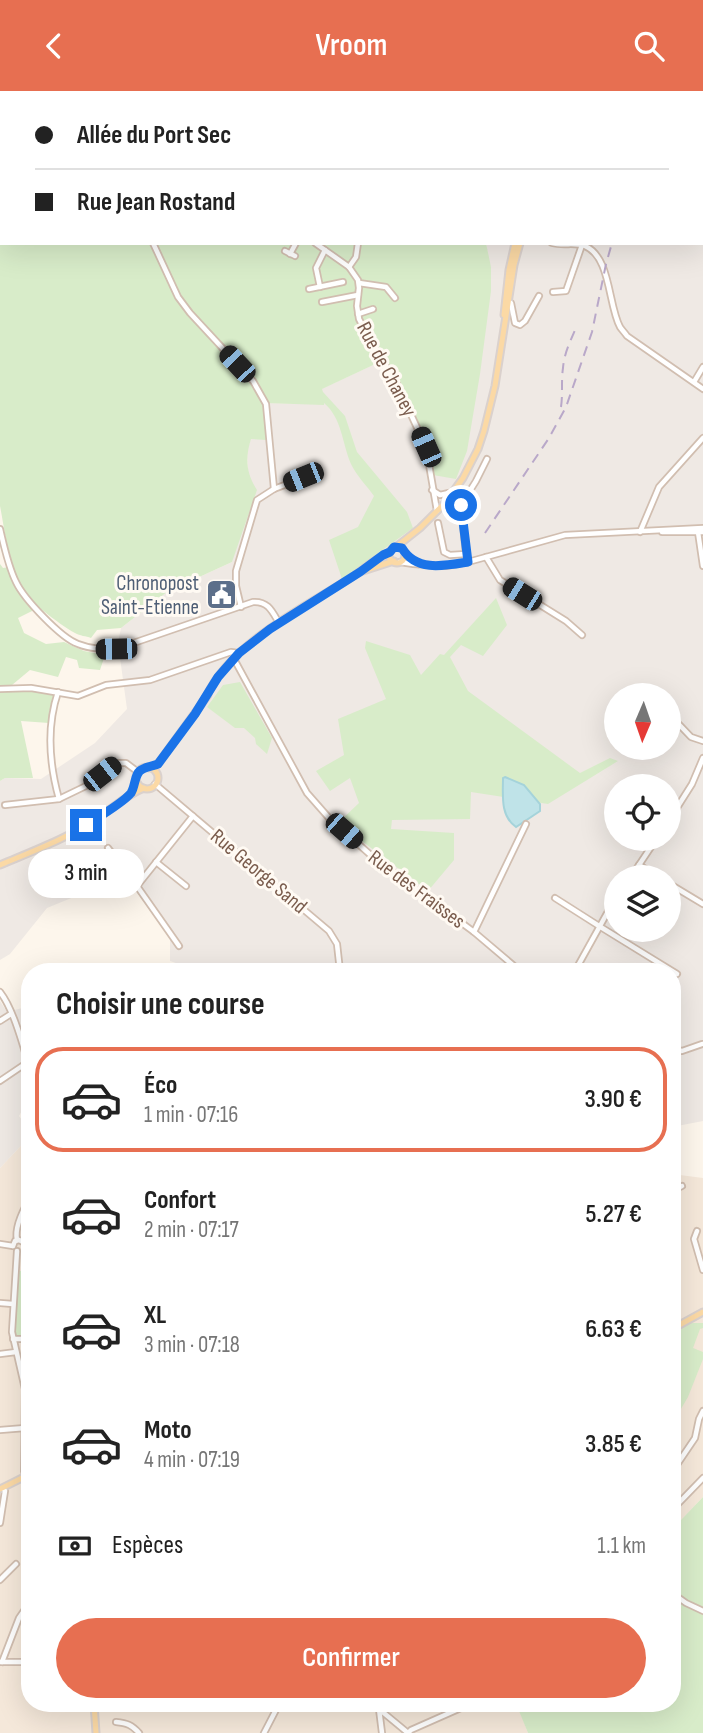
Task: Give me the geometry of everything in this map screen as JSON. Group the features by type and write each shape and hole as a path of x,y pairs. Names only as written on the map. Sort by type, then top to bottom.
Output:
{"main road":[{"path":"508,302 509,270 517,245"},
{"path":"130,794 138,772 158,764 239,653 279,623 390,552 437,512 454,492 470,467 484,431 495,386 518,245"},
{"path":"360,572 397,562 404,552 406,539"},
{"path":"396,547 404,552"},
{"path":"390,552 390,557 397,562"},
{"path":"0,865 73,832 99,818 130,794 150,788 155,784 158,764"},
{"path":"149,768 157,775"},
{"path":"136,781 144,788"},
{"path":"681,1326 698,1319 703,1312"},
{"path":"1,1488 21,1478"},
{"path":"95,1712 96,1733"}],"street":[{"path":"154,245 178,297 253,381 266,404 274,489"},
{"path":"290,254 295,245"},
{"path":"318,245 349,267 359,283 386,287 395,298"},
{"path":"349,267 356,257 358,245"},
{"path":"553,292 566,291 582,245 588,247 600,260 620,326 627,335 703,389"},
{"path":"320,287 316,268 325,250"},
{"path":"309,289 343,282"},
{"name":"Rue de Chaney","path":"359,283 358,314 366,333 395,380 426,447 437,512"},
{"path":"322,302 358,295"},
{"path":"508,302 515,323 520,325 539,296"},
{"path":"358,314 373,309"},
{"path":"694,382 703,367"},
{"path":"640,532 659,487 703,438"},
{"path":"468,562 461,505 487,459"},
{"path":"241,607 236,571 257,500 274,489 308,476"},
{"path":"432,490 440,495 454,492"},
{"path":"438,523 444,552 450,555 466,554"},
{"path":"0,529 16,584 65,638 77,644 97,649 116,649 261,602 267,604 279,623"},
{"path":"397,562 446,566 565,535 701,530 703,566"},
{"path":"404,552 419,564"},
{"path":"486,557 500,580 566,621 582,635"},
{"path":"0,689 31,688 78,696 106,685 149,680 231,652 239,653"},
{"name":"Rue des Fraisses","path":"234,659 307,793 329,818 374,858 474,932 511,963"},
{"path":"58,692 49,735 59,799"},
{"path":"681,727 691,737 703,741"},
{"path":"681,801 703,758"},
{"path":"5,805 59,799 88,785 116,763 126,763 138,772"},
{"name":"Rue George Sand","path":"155,784 329,931 337,944 339,963"},
{"path":"137,886 193,816"},
{"path":"474,932 527,824"},
{"path":"108,848 179,946"},
{"path":"639,865 648,851"},
{"path":"156,862 186,886"},
{"path":"681,891 703,904"},
{"path":"555,898 659,963"},
{"path":"579,963 604,917"},
{"path":"0,992 6,999 21,1042"},
{"path":"0,1021 11,1014"},
{"path":"681,1051 702,1044"},
{"path":"0,1081 21,1067"},
{"path":"17,1240 15,1234 21,1215"},
{"path":"697,1231 694,1239 703,1270"},
{"path":"13,1246 17,1240"},
{"path":"17,1240 21,1241"},
{"path":"0,1244 13,1246 17,1251 12,1332 21,1373"},
{"path":"0,1303 13,1304"},
{"path":"13,1339 21,1339"},
{"path":"0,1354 16,1352"},
{"path":"681,1459 695,1438 703,1411"},
{"path":"0,1430 21,1428"},
{"path":"681,1501 703,1478"},
{"path":"0,1523 5,1491 1,1488"},
{"path":"0,1580 16,1564"},
{"path":"681,1599 703,1611"},
{"path":"21,1615 1,1662 21,1662"},
{"path":"264,1733 275,1712"},
{"path":"379,1712 382,1733"},
{"path":"383,1712 408,1733 452,1712"},
{"path":"117,1722 128,1723 139,1733"}],"shaded area":[{"path":"486,245 703,245 703,1121 681,1125 681,963 176,963 170,961 170,938 125,876 47,908 10,954 0,960 0,781 5,778 41,779 95,743 127,709 118,643 121,628 180,583 184,584 232,562 248,477 247,451 251,438 267,439 264,403 324,404 321,389 384,360 490,268"},
{"path":"0,1001 7,1012 21,1008 21,1146 0,1168"},
{"path":"21,1146 21,1712 520,1712 528,1733 0,1733 0,1168"},
{"path":"681,1175 703,1178 703,1497 681,1520"}],"green space":[{"path":"0,245 486,245 491,267 491,291 467,451 456,479 433,475 429,450 384,360 322,389 345,416 357,452 407,512 413,528 342,579 329,540 358,527 374,496 353,468 335,416 324,403 264,403 267,440 251,439 248,453 249,471 257,490 232,562 184,584 180,583 121,628 97,630 91,638 77,634 60,624 21,589 12,565 0,506"},
{"path":"0,564 3,568 9,567 14,585 34,610 18,618 24,633 46,644 64,642 84,651 105,655 100,670 79,668 77,660 66,657 58,677 30,670 12,685 56,694 49,711 49,723 21,721 33,778 5,778 0,781"},
{"path":"496,598 507,625 483,656 461,645 450,657 468,691 580,773 606,760 618,761 548,804 471,792 470,819 392,820 391,829 454,833 454,860 428,891 338,823 359,803 350,778 330,791 316,771 344,755 338,719 386,699 365,648 366,641 410,655 421,675 440,654 444,655"},
{"path":"240,682 272,738 267,754 244,728 235,728 207,707 223,685"},
{"path":"21,1271 21,1338 16,1338"},
{"path":"689,1323 703,1323 693,1348 703,1352 703,1359 681,1409 681,1327"},
{"path":"703,1497 703,1733 528,1733 519,1712 681,1712 681,1520"}],"water":[{"path":"505,777 524,785 540,804 540,811 516,827 505,811"}],"railway":[{"path":"485,533 549,438 566,407 592,332 611,245"},
{"path":"561,407 564,363 575,330"}],"place":[{"name":"Chronopost Saint-Etienne","path":"222,595"}],"route":[{"path":"86,825 130,794 138,772 158,764 218,677 239,653 270,629 394,547 402,548 405,555 419,564 446,566 468,562 461,505"}]}
